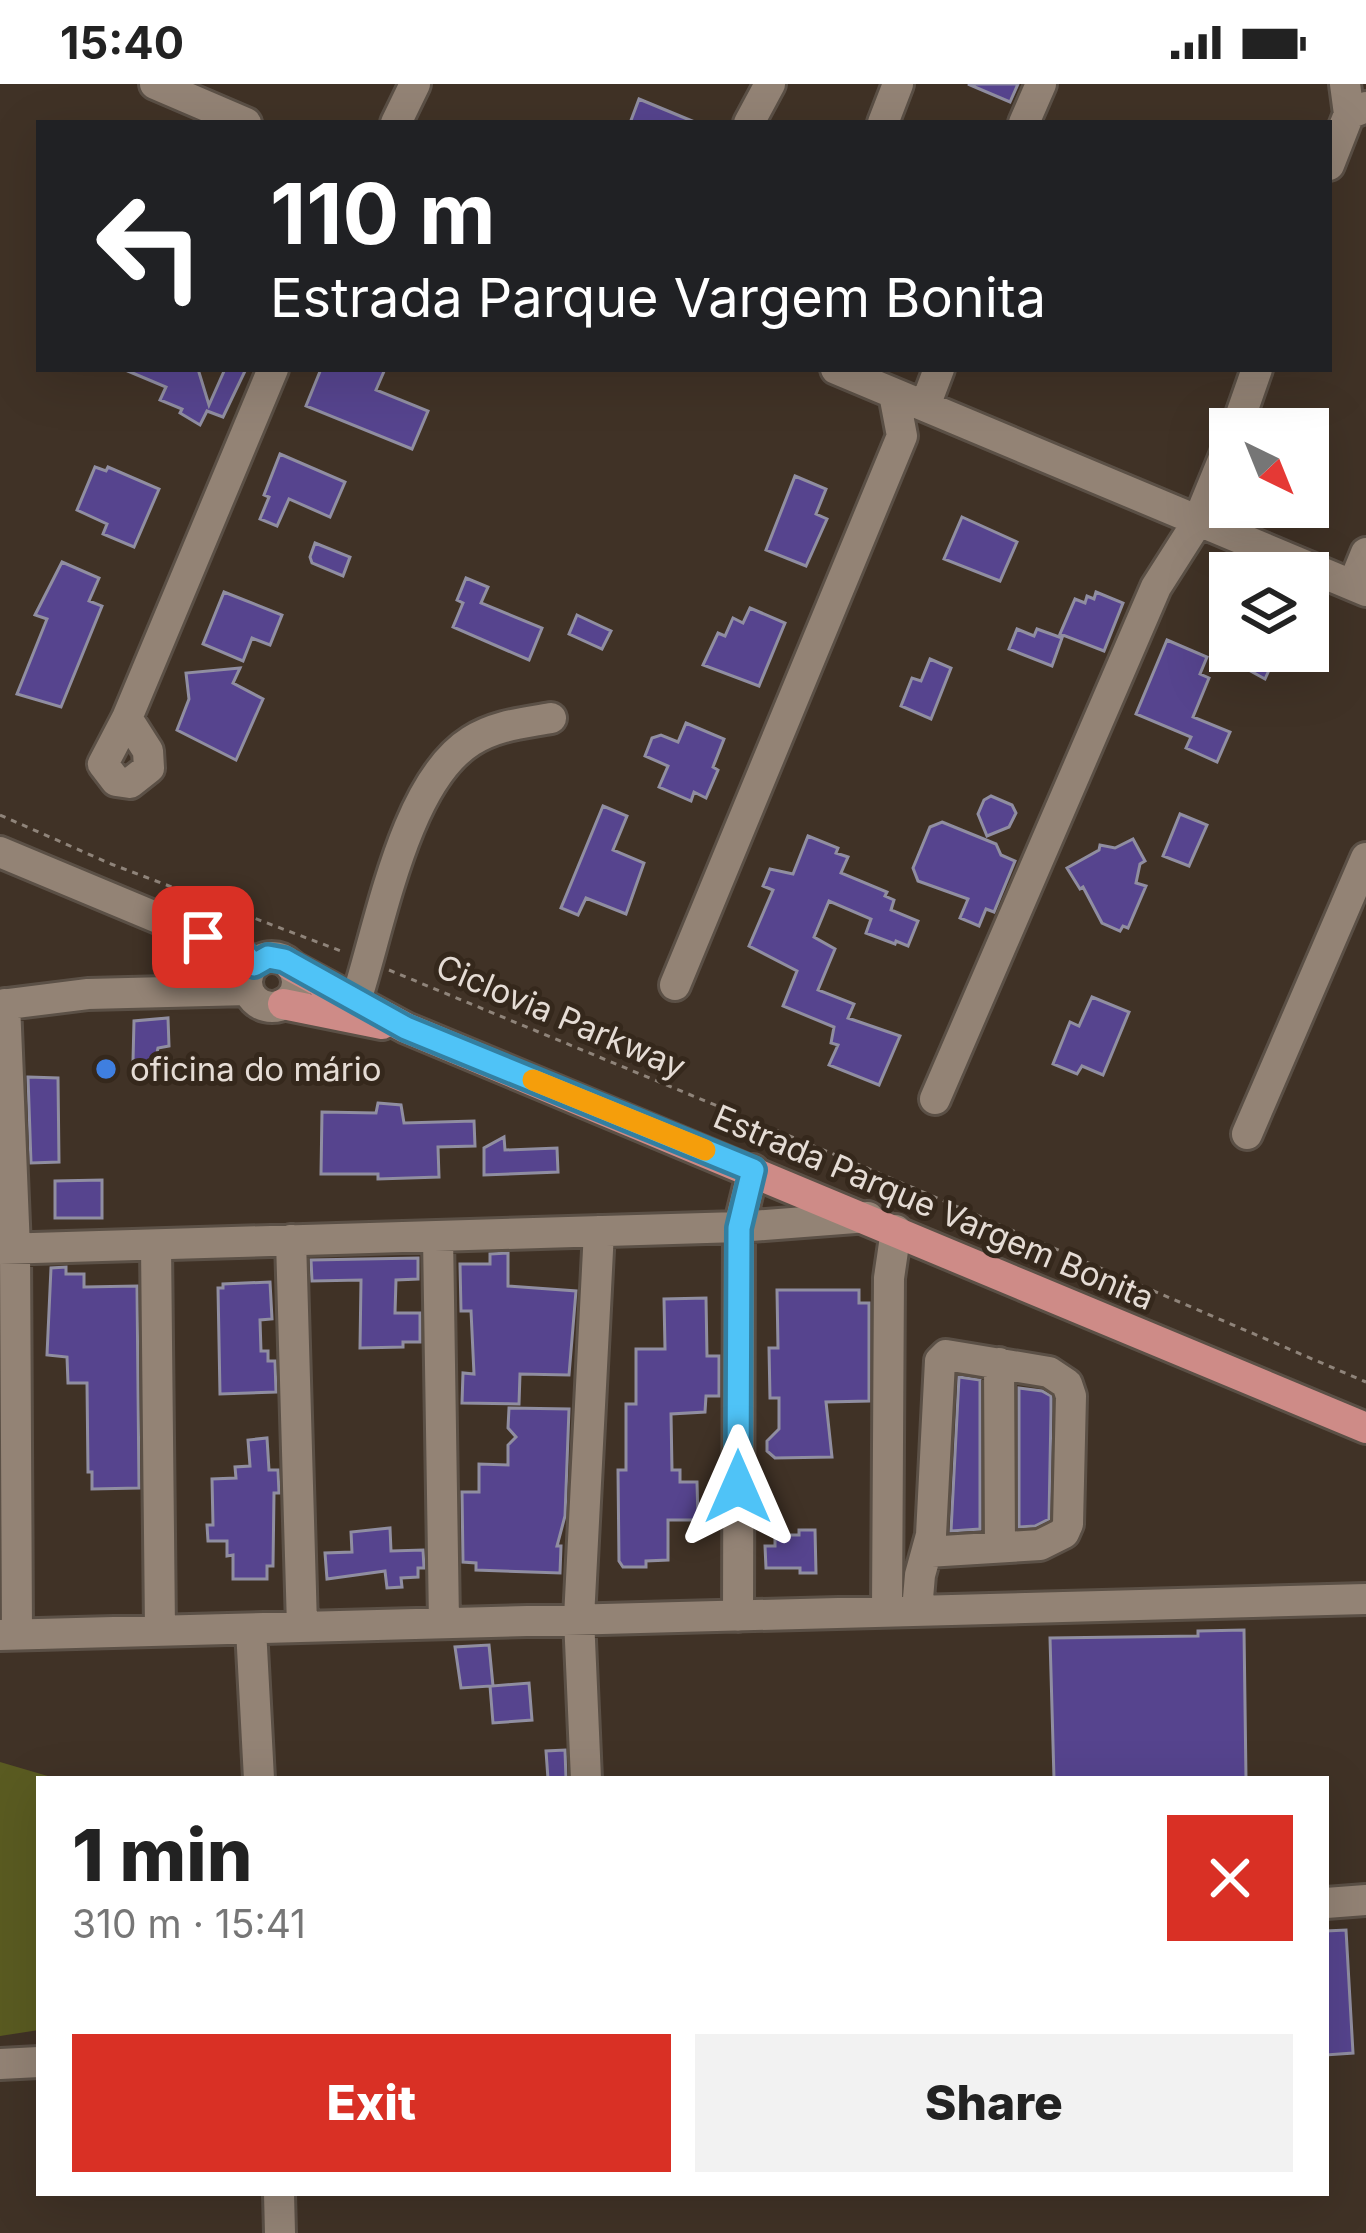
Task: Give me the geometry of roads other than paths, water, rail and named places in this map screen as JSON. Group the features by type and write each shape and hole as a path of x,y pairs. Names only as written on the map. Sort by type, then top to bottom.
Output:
{"main road":[{"name":"Estrada Parque Vargem Bonita","path":"291,965 406,1028 1366,1428"},
{"name":"Estrada Parque Vargem Bonita","path":"283,1004 406,1028"}],"street":[{"path":"155,84 240,120"},
{"path":"397,120 415,84"},
{"path":"751,120 770,84"},
{"path":"884,120 898,84"},
{"path":"1025,120 1041,84"},
{"path":"1332,157 1353,102"},
{"path":"127,718 272,372"},
{"path":"843,372 1359,588 1366,554"},
{"path":"675,985 902,436 934,411 939,372"},
{"path":"1244,408 1256,372"},
{"path":"894,394 902,436"},
{"path":"935,1099 1156,586 1198,521 1209,494"},
{"path":"356,1000 393,866 441,769 470,741 494,729 551,718"},
{"path":"0,852 237,950 251,978 262,1005 283,1004 296,989 291,965 268,957 251,978 3,1004 8,1634 1366,1599"},
{"path":"1247,1134 1366,859"},
{"path":"738,1616 739,1228 753,1170"},
{"path":"7,1248 882,1224 889,1278 902,1610"},
{"path":"586,1776 579,1618 599,1231"},
{"path":"438,1236 444,1622"},
{"path":"291,1240 302,1626"},
{"path":"156,1245 160,1629"},
{"path":"902,1610 927,1552 940,1361 946,1355 1049,1372 1067,1384 1071,1396 1064,1533 1040,1545 927,1552"},
{"path":"999,1363 1000,1547"},
{"path":"251,1629 259,1776"},
{"path":"1329,1903 1366,1900"},
{"path":"0,2064 36,2062"},
{"path":"278,2196 280,2233"}],"place":[{"name":"oficina do mário","path":"106,1069"}]}
